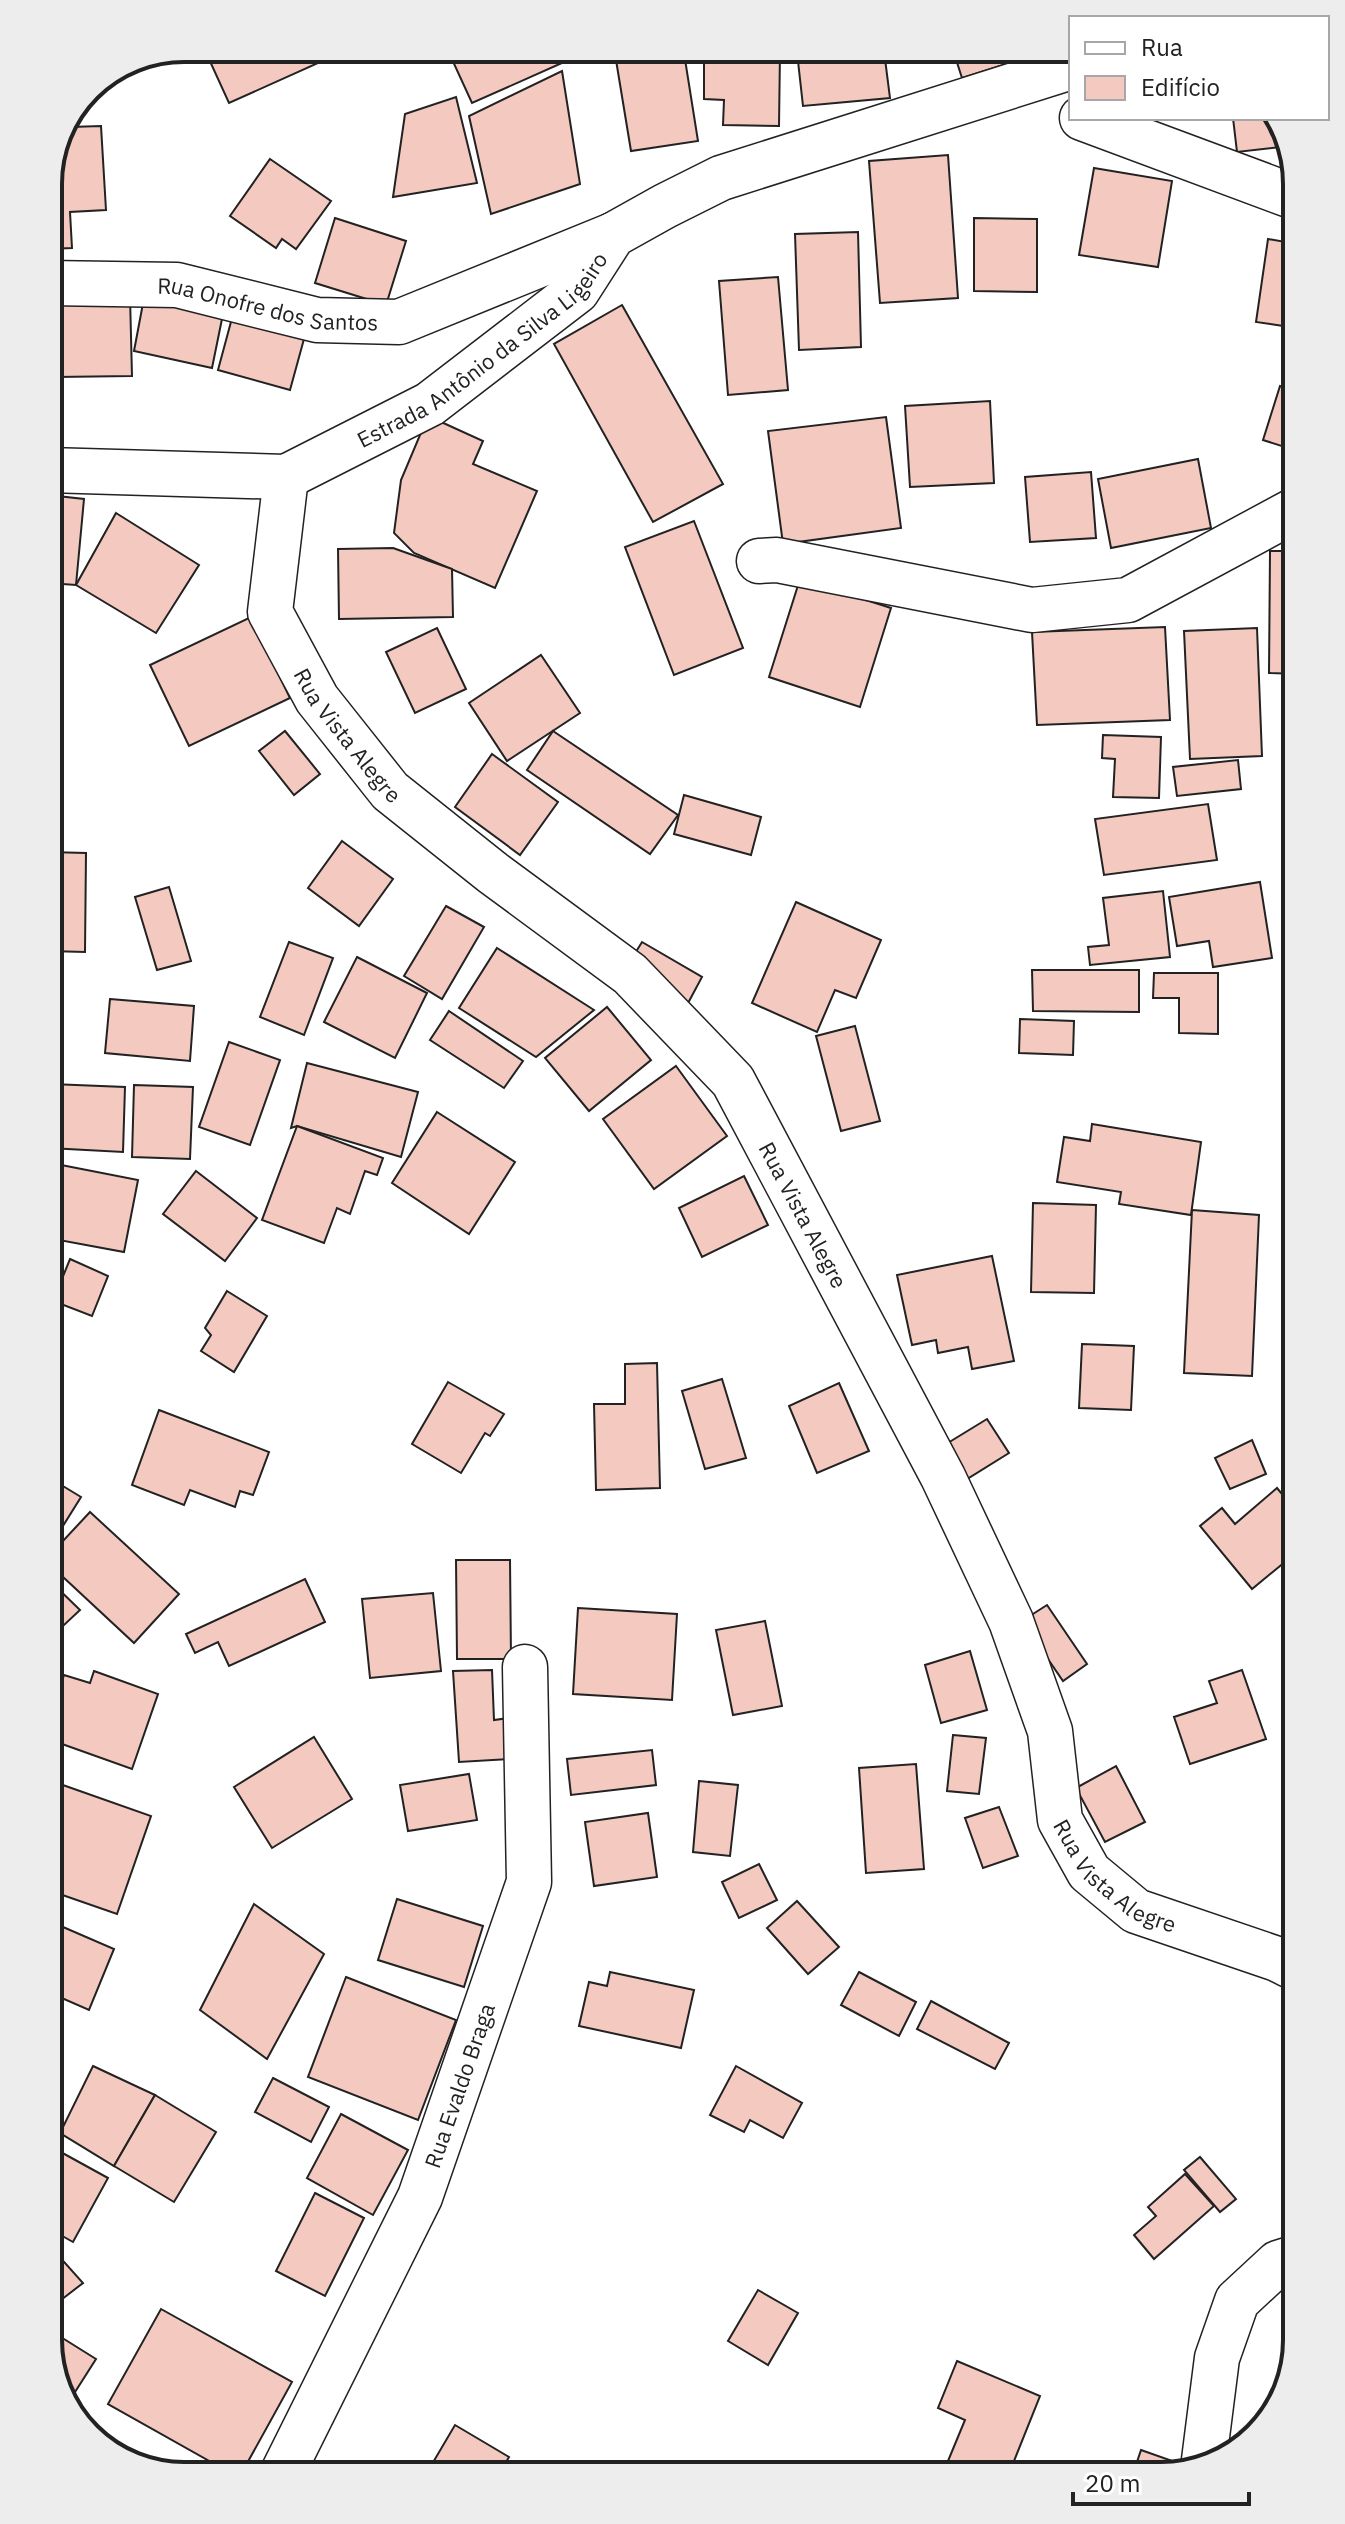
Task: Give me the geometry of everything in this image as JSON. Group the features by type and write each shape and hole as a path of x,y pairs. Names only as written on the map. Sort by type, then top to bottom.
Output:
{"street":[{"name":"Estrada Antônio da Silva Ligeiro","path":"62,470 286,477 430,404 577,291 613,235 721,178 1069,68"},
{"path":"1003,88 1069,113"},
{"path":"1087,120 1283,193"},
{"name":"Rua Onofre dos Santos","path":"62,283 177,285 317,320 399,322 613,235"},
{"name":"Rua Vista Alegre","path":"286,477 270,612 317,699 390,791 493,873 630,974 733,1081 943,1477 1011,1621 1050,1731 1060,1820 1089,1872 1136,1911 1283,1962"},
{"path":"759,561 777,560 1032,610 1128,600 1283,517"},
{"name":"Rua Evaldo Braga","path":"288,2462 420,2197 529,1882 525,1667"},
{"path":"1205,2454 1217,2358 1237,2301 1283,2261"}],"building":[{"path":"210,62 320,62 229,103"},
{"path":"453,62 562,62 562,63 472,103"},
{"path":"616,62 685,62 698,141 631,151"},
{"path":"704,62 780,62 779,126 723,125 724,100 704,99"},
{"path":"798,62 885,62 890,98 803,106"},
{"path":"957,62 1013,62 962,78"},
{"path":"562,71 580,184 491,214 469,116"},
{"path":"456,97 477,183 393,197 405,114"},
{"path":"1233,120 1264,120 1277,147 1237,152"},
{"path":"101,126 106,210 70,212 72,248 62,248 62,176 66,152 77,127"},
{"path":"948,155 958,298 880,303 869,161"},
{"path":"270,159 331,201 296,249 282,239 276,248 230,216"},
{"path":"1094,168 1172,181 1158,267 1079,255"},
{"path":"335,218 406,241 386,305 315,283"},
{"path":"974,218 1037,219 1037,292 974,291"},
{"path":"858,232 861,347 799,350 795,234"},
{"path":"1268,239 1283,242 1283,326 1256,322"},
{"path":"778,277 788,390 728,395 719,281"},
{"path":"130,296 132,376 62,377 62,297"},
{"path":"144,298 223,314 212,368 134,351"},
{"path":"622,305 723,484 653,522 554,344"},
{"path":"232,318 304,339 290,390 218,370"},
{"path":"1280,386 1283,387 1283,446 1263,440"},
{"path":"990,401 994,483 910,487 905,406"},
{"path":"428,416 483,441 473,464 537,491 495,588 414,553 394,533 401,480"},
{"path":"886,417 901,528 783,544 768,431"},
{"path":"1198,459 1211,528 1111,548 1098,479"},
{"path":"1091,472 1096,538 1030,542 1025,477"},
{"path":"62,497 84,499 76,585 62,584"},
{"path":"116,513 199,565 156,633 76,585"},
{"path":"694,521 743,648 674,675 625,547"},
{"path":"393,548 452,569 453,617 339,619 338,549"},
{"path":"1270,551 1283,551 1283,674 1269,673"},
{"path":"800,579 891,608 860,707 769,677"},
{"path":"251,617 290,698 189,746 150,665"},
{"path":"1165,627 1170,720 1037,725 1032,632"},
{"path":"437,628 466,689 415,713 386,652"},
{"path":"1257,628 1262,756 1190,759 1184,631"},
{"path":"541,655 580,713 507,761 469,703"},
{"path":"285,731 320,774 294,795 259,751"},
{"path":"553,731 678,815 650,854 527,770"},
{"path":"1103,735 1161,737 1159,798 1113,797 1115,759 1102,758"},
{"path":"492,754 558,802 520,855 455,807"},
{"path":"1238,760 1241,789 1177,796 1173,767"},
{"path":"684,795 761,817 751,855 674,834"},
{"path":"1208,804 1217,860 1104,875 1095,819"},
{"path":"342,841 393,879 359,926 308,888"},
{"path":"62,852 86,853 85,952 62,951"},
{"path":"1260,882 1272,958 1213,967 1209,941 1177,946 1169,897"},
{"path":"169,887 191,961 157,970 135,897"},
{"path":"1163,891 1170,957 1090,965 1088,947 1109,945 1103,898"},
{"path":"796,902 881,940 856,998 835,990 817,1032 752,1003"},
{"path":"446,906 484,927 442,999 404,976"},
{"path":"289,942 333,958 304,1035 260,1017"},
{"path":"642,942 702,977 687,1005 626,968"},
{"path":"497,948 594,1010 536,1057 459,1008"},
{"path":"357,957 427,993 395,1058 324,1022"},
{"path":"1032,970 1139,970 1139,1012 1033,1011"},
{"path":"1154,973 1218,973 1218,1034 1179,1033 1179,998 1153,998"},
{"path":"110,999 194,1006 190,1061 105,1053"},
{"path":"607,1007 651,1060 589,1111 545,1058"},
{"path":"449,1011 523,1061 504,1088 430,1040"},
{"path":"1020,1019 1074,1021 1073,1055 1019,1053"},
{"path":"855,1026 880,1121 841,1131 816,1036"},
{"path":"229,1042 280,1060 250,1145 199,1127"},
{"path":"307,1063 418,1092 401,1157 297,1126 291,1128"},
{"path":"676,1066 727,1136 654,1189 603,1119"},
{"path":"62,1084 125,1087 123,1152 62,1149"},
{"path":"134,1085 193,1087 190,1159 132,1157"},
{"path":"437,1112 515,1162 469,1234 392,1183"},
{"path":"1092,1124 1201,1142 1191,1215 1119,1204 1121,1192 1057,1182 1064,1137 1090,1141"},
{"path":"297,1126 383,1158 377,1175 365,1171 350,1214 337,1208 324,1243 262,1220"},
{"path":"62,1165 138,1180 124,1252 62,1241"},
{"path":"196,1171 257,1218 225,1261 163,1214"},
{"path":"744,1176 768,1225 702,1257 679,1208"},
{"path":"1033,1203 1096,1205 1094,1293 1031,1292"},
{"path":"1192,1210 1259,1215 1252,1376 1184,1373"},
{"path":"992,1256 1014,1361 972,1369 968,1347 938,1353 936,1340 912,1345 897,1275"},
{"path":"70,1259 108,1276 92,1316 62,1304 62,1279"},
{"path":"227,1291 267,1316 234,1372 201,1351 211,1335 205,1328"},
{"path":"1082,1344 1134,1346 1131,1410 1079,1408"},
{"path":"657,1363 660,1488 596,1490 594,1404 625,1404 625,1364"},
{"path":"722,1379 746,1458 705,1469 682,1391"},
{"path":"448,1382 504,1414 490,1436 485,1433 461,1473 412,1444"},
{"path":"839,1383 869,1451 817,1473 789,1406"},
{"path":"159,1410 269,1452 253,1495 240,1491 235,1507 190,1490 184,1505 132,1485"},
{"path":"987,1419 1009,1453 959,1484 938,1449"},
{"path":"1252,1440 1266,1474 1230,1489 1215,1458"},
{"path":"62,1485 81,1497 62,1528"},
{"path":"1277,1488 1283,1495 1283,1564 1252,1589 1200,1526 1222,1508 1235,1524"},
{"path":"90,1512 179,1594 134,1643 62,1576 62,1542"},
{"path":"456,1560 510,1560 511,1659 457,1659"},
{"path":"305,1579 325,1622 229,1666 218,1642 195,1653 186,1634"},
{"path":"62,1593 80,1610 62,1625"},
{"path":"433,1593 441,1671 370,1678 362,1599"},
{"path":"1047,1605 1087,1664 1063,1681 1022,1621"},
{"path":"578,1608 677,1614 672,1700 573,1694"},
{"path":"765,1621 782,1706 733,1715 716,1630"},
{"path":"970,1651 987,1710 941,1723 925,1665"},
{"path":"492,1670 494,1720 509,1718 512,1759 459,1762 453,1671"},
{"path":"1242,1670 1266,1739 1190,1764 1174,1717 1217,1703 1209,1681"},
{"path":"94,1671 158,1694 132,1769 62,1744 64,1675 90,1683"},
{"path":"953,1735 986,1738 979,1794 947,1791"},
{"path":"314,1737 352,1799 272,1848 234,1787"},
{"path":"652,1750 656,1785 571,1795 567,1759"},
{"path":"916,1764 924,1869 866,1873 859,1768"},
{"path":"1116,1766 1145,1822 1105,1842 1076,1788"},
{"path":"469,1774 477,1820 408,1831 400,1785"},
{"path":"699,1781 738,1785 730,1856 693,1852"},
{"path":"62,1785 151,1816 117,1914 62,1895"},
{"path":"999,1807 1018,1856 983,1868 965,1818"},
{"path":"648,1813 657,1877 594,1886 585,1822"},
{"path":"759,1864 777,1900 739,1918 722,1882"},
{"path":"397,1899 483,1926 464,1987 378,1960"},
{"path":"797,1901 839,1947 808,1974 767,1928"},
{"path":"254,1904 324,1954 267,2059 200,2010"},
{"path":"63,1927 114,1949 89,2010 62,1998"},
{"path":"610,1972 694,1990 681,2048 579,2026 589,1982 607,1986"},
{"path":"859,1972 916,2002 899,2036 841,2005"},
{"path":"346,1977 456,2020 418,2120 308,2077"},
{"path":"931,2001 1009,2043 995,2069 917,2029"},
{"path":"93,2066 155,2095 114,2166 62,2134"},
{"path":"736,2066 802,2103 783,2138 750,2120 744,2132 710,2115"},
{"path":"273,2078 329,2107 311,2142 255,2112"},
{"path":"155,2095 216,2132 174,2202 114,2166"},
{"path":"341,2114 408,2150 373,2215 307,2178"},
{"path":"62,2153 108,2178 73,2242 62,2236"},
{"path":"1200,2157 1236,2199 1220,2212 1184,2170"},
{"path":"1185,2174 1214,2206 1154,2259 1134,2235 1156,2216 1148,2207"},
{"path":"315,2193 364,2218 325,2296 276,2271"},
{"path":"62,2260 83,2283 62,2299"},
{"path":"758,2290 798,2313 768,2365 728,2341"},
{"path":"161,2309 292,2382 248,2462 211,2462 108,2404"},
{"path":"62,2338 96,2359 74,2393 64,2364"},
{"path":"957,2361 1040,2396 1014,2462 948,2461 965,2420 938,2408"},
{"path":"455,2425 509,2457 506,2462 433,2462"},
{"path":"1141,2450 1173,2461 1161,2462 1137,2462"}]}
